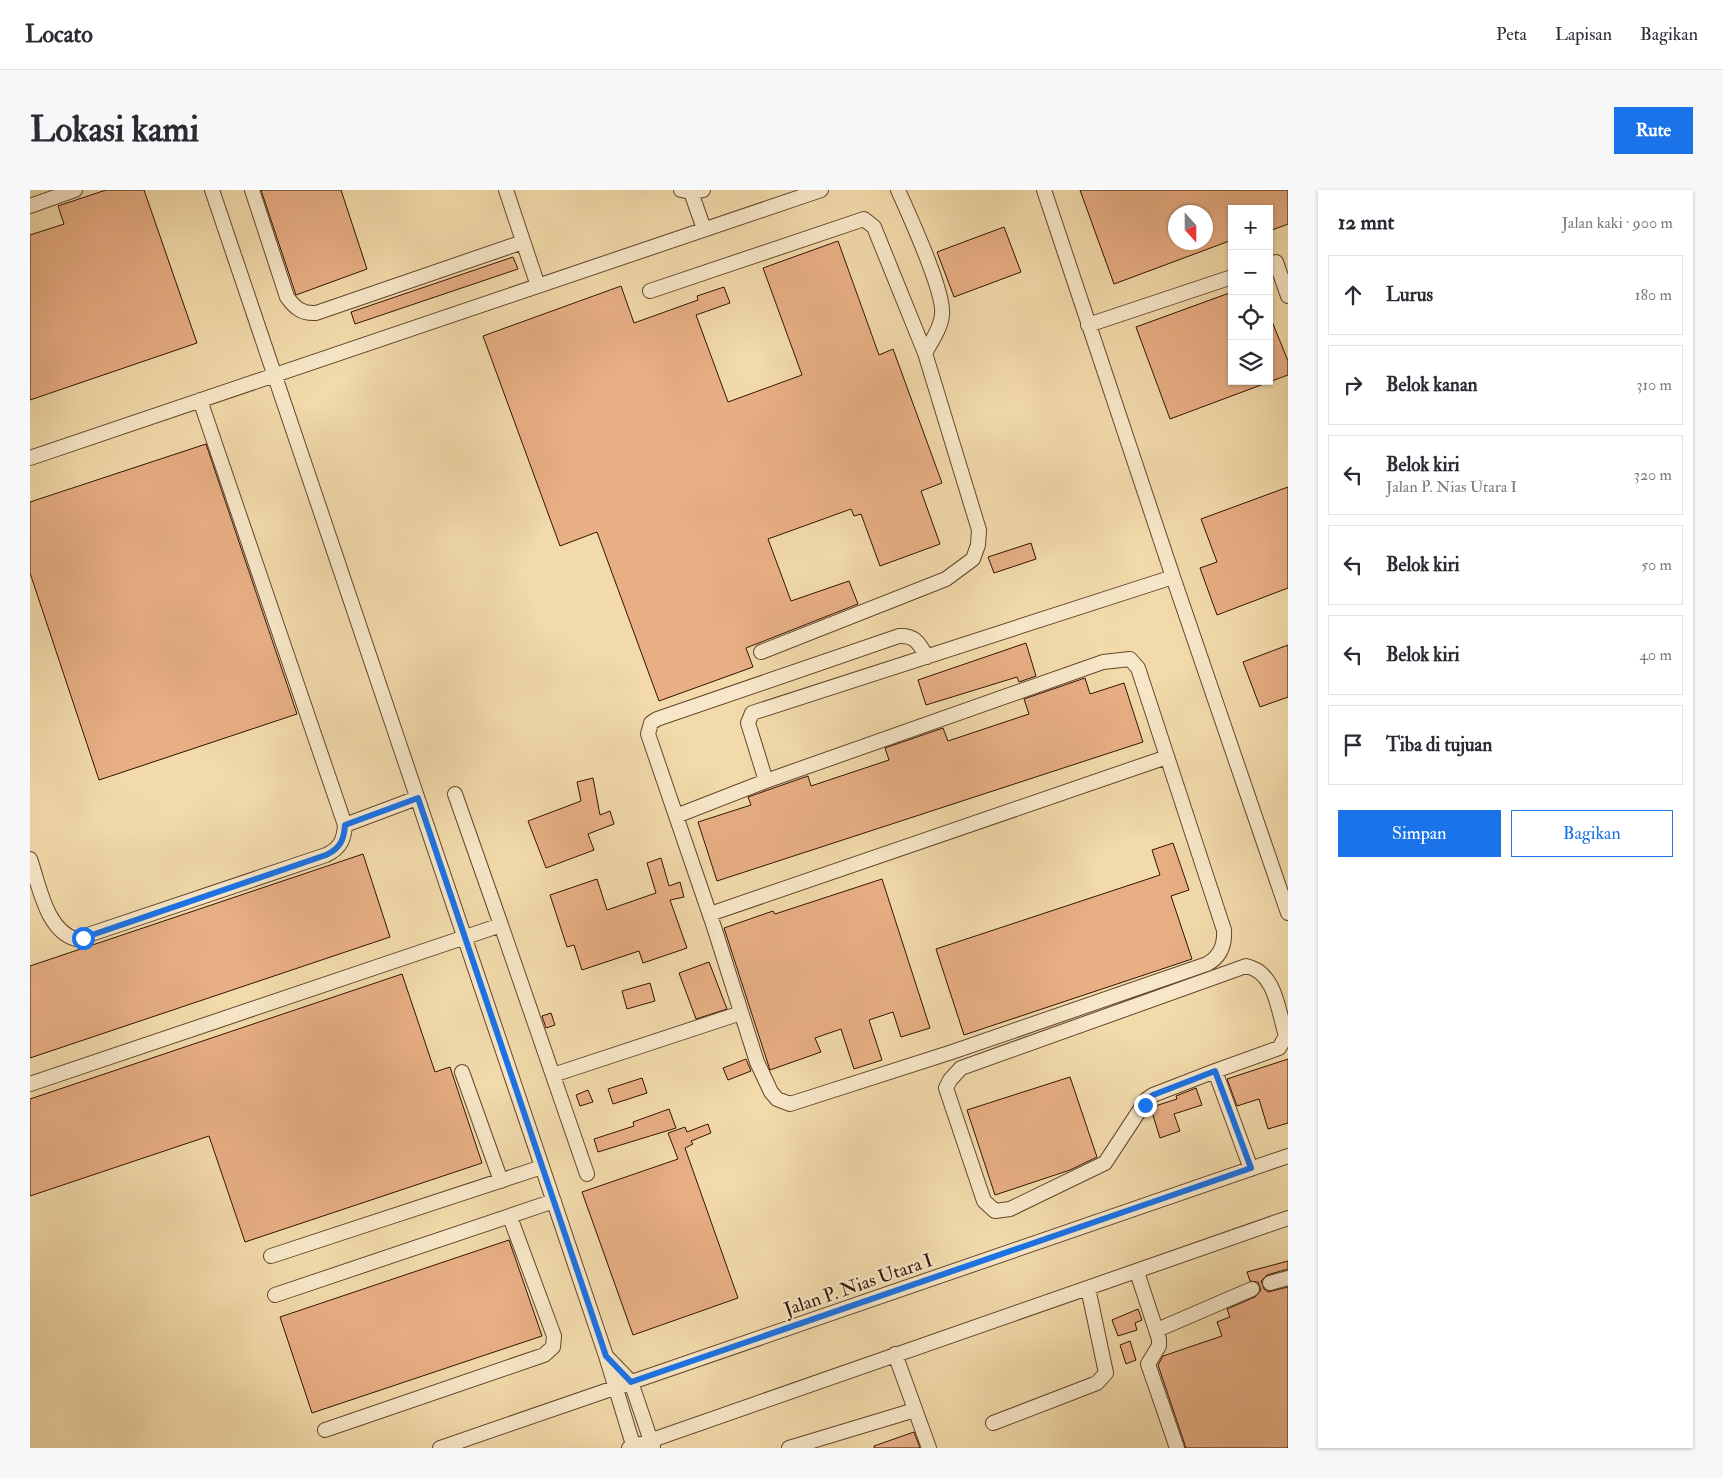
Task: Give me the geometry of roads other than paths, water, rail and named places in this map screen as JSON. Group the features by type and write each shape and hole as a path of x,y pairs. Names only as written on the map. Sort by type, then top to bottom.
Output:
{"street":[{"path":"30,206 74,190"},
{"path":"212,190 606,1356 614,1390 632,1448 652,1444 895,1354 1288,1218"},
{"path":"252,190 287,297 293,306 302,312 316,313 523,242"},
{"path":"506,190 538,286"},
{"path":"30,458 821,190"},
{"path":"898,190 933,275 942,307 940,324 925,354"},
{"path":"1044,190 1088,326 1288,913"},
{"path":"692,191 704,229"},
{"path":"650,291 864,219 871,223 877,234 925,354 979,530 978,545 973,558 946,579 761,652"},
{"path":"1278,261 1288,296"},
{"path":"1088,326 1228,278"},
{"path":"30,859 46,906 56,926 68,937 76,939 326,855 340,844 344,838 345,825 200,400"},
{"path":"766,781 748,723 752,713 1173,577"},
{"path":"676,816 766,781 1104,662 1123,659 1134,662 1138,668 1224,930 1223,944 1214,961 952,1052 790,1104 777,1100 771,1092 757,1062 710,914 676,816 648,734 651,723 656,719 899,636 908,635 916,640 927,657"},
{"path":"710,914 1167,757"},
{"path":"455,794 587,1174"},
{"path":"345,825 418,798"},
{"path":"30,1084 501,925"},
{"path":"1246,966 1254,968 1262,972 1270,984 1286,1036 1280,1048 1215,1071 1147,1099 1105,1163 1010,1209 995,1211 984,1201 946,1088 950,1080 961,1068 1246,966"},
{"path":"553,1075 741,1013"},
{"path":"1215,1071 1251,1168"},
{"path":"462,1072 501,1181"},
{"name":"Jalan P. Nias Utara I","path":"440,1448 614,1390 631,1382 1288,1156"},
{"path":"271,1256 542,1167"},
{"path":"274,1295 554,1201"},
{"path":"325,1430 544,1355 553,1347 554,1336 510,1217"},
{"path":"1136,1272 1157,1330 1159,1346 1148,1364 1176,1448"},
{"path":"1270,1283 1288,1278"},
{"path":"993,1423 1097,1382 1106,1373 1088,1288"},
{"path":"1157,1330 1252,1289"},
{"path":"895,1354 929,1448"},
{"path":"606,1356 631,1382 652,1444"},
{"path":"789,1448 915,1410"}]}
